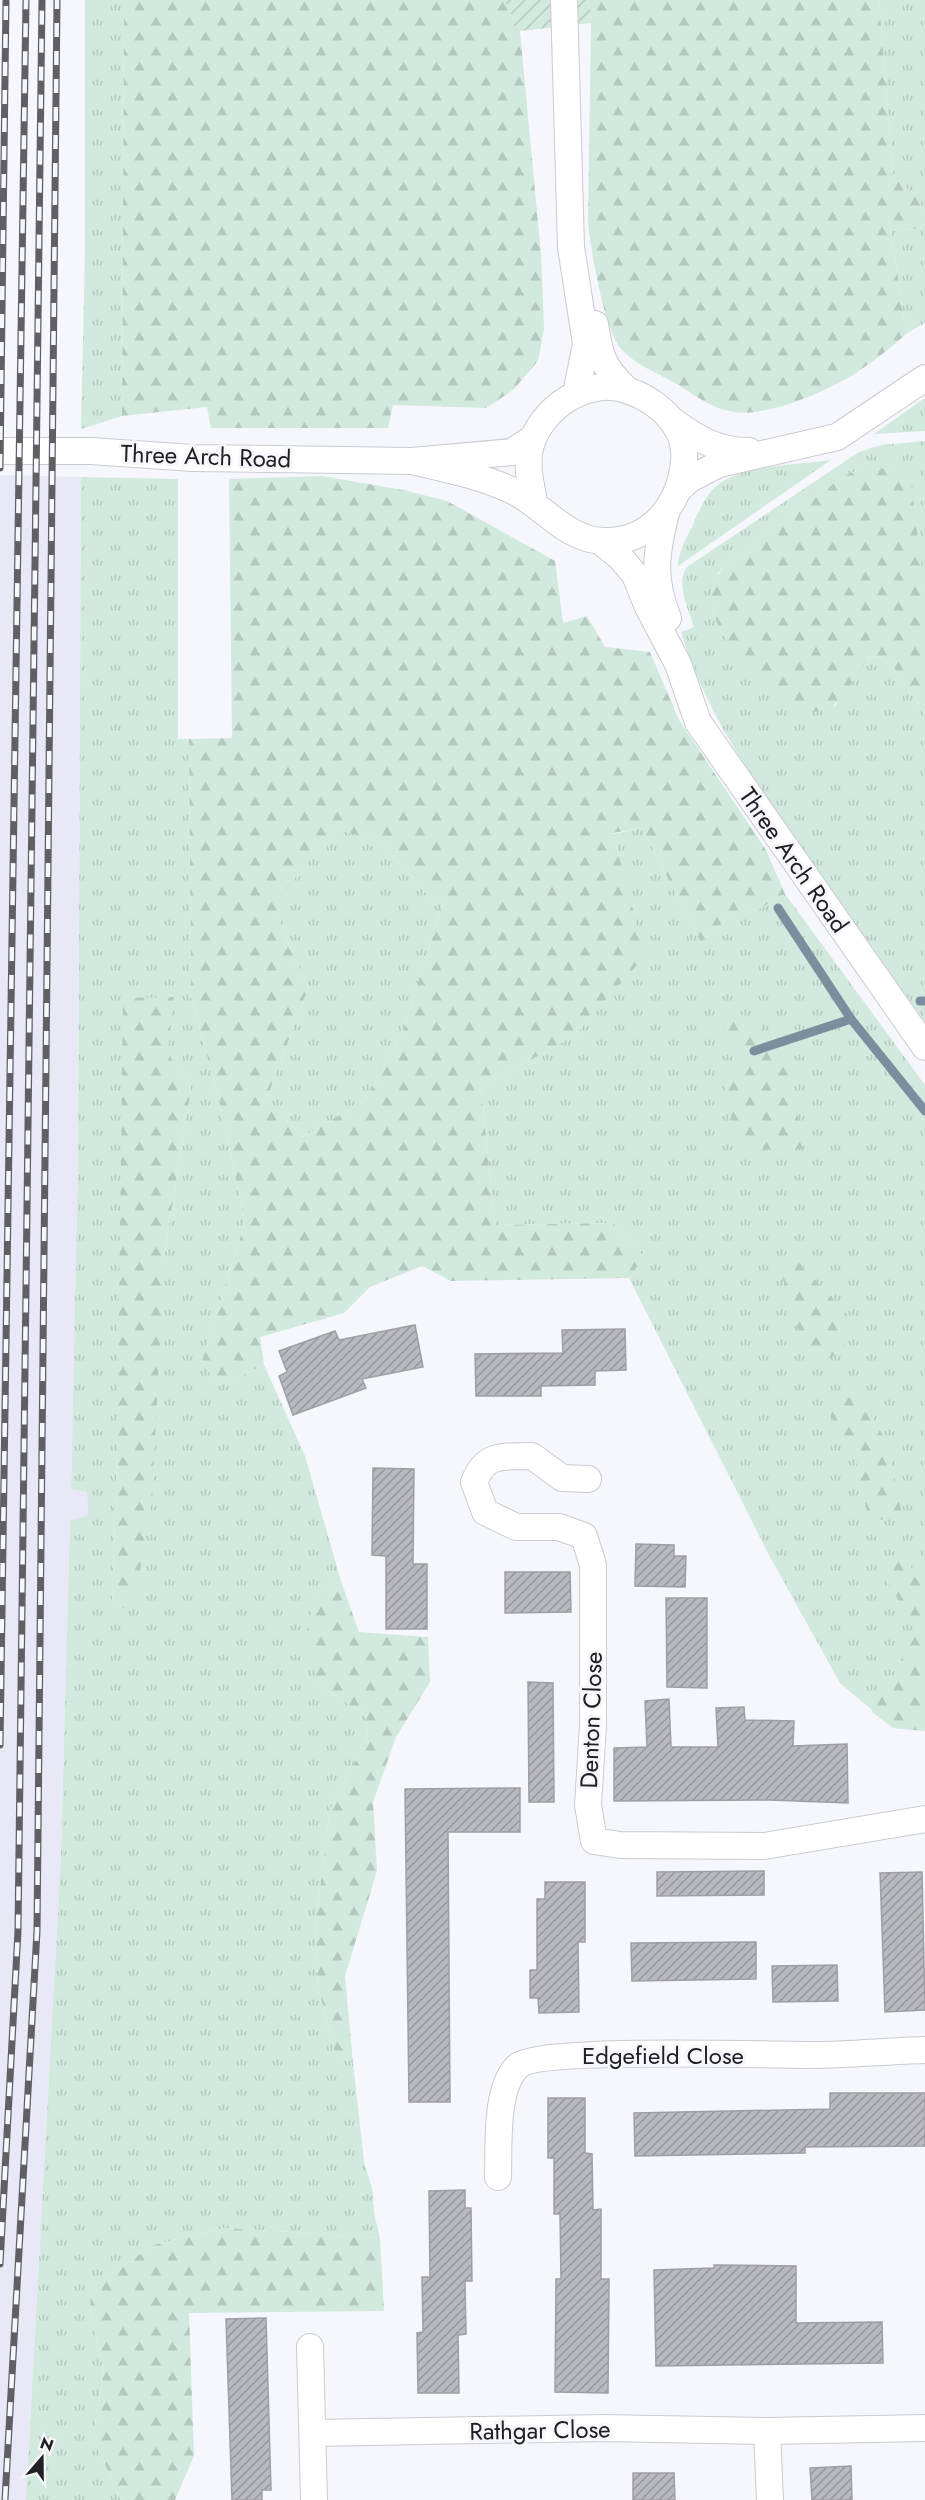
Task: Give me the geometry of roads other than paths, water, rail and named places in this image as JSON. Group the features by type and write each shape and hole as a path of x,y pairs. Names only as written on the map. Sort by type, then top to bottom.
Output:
{"street":[{"path":"564,0 570,247 586,344 576,394"},
{"path":"570,247 590,292 599,348 608,373 626,389 650,401 696,437 724,449 742,451 791,448"},
{"path":"678,490 690,479 719,464 791,448 844,433 925,378"},
{"path":"626,389 601,387 576,394 546,416 533,438 529,463 534,502 563,528 586,538 600,541 635,535 647,530 666,513 678,490 684,466 681,436 671,419"},
{"name":"Three Arch Road","path":"0,451 90,451 193,458 412,461 512,452 533,438"},
{"name":"Three Arch Road","path":"412,461 487,480 534,502"},
{"name":"Three Arch Road","path":"666,513 657,549 657,579 672,630 678,664"},
{"name":"Three Arch Road","path":"600,541 620,557 635,575 648,607 678,664 698,722 925,1047"},
{"name":"Denton Close","path":"588,1479 562,1478 532,1456 494,1458 481,1466 474,1482 485,1512 516,1527 559,1527 584,1536 593,1565 593,1725 588,1805 594,1841 620,1845 764,1846 925,1819"},
{"name":"Edgefield Close","path":"498,2177 505,2084 518,2065 541,2057 623,2054 814,2055 925,2050"},
{"path":"310,2348 314,2500"},
{"name":"Rathgar Close","path":"313,2433 603,2428 767,2431 925,2428"},
{"path":"767,2431 770,2500"}],"waterway":[{"path":"778,908 851,1019 925,1111"},
{"path":"920,1001 925,1001"},
{"path":"754,1051 851,1019"}],"railway":[{"path":"0,468 6,0"},
{"path":"0,1745 26,0"},
{"path":"0,2264 18,1931 42,0"},
{"path":"5,2500 37,1931 57,0"}]}
